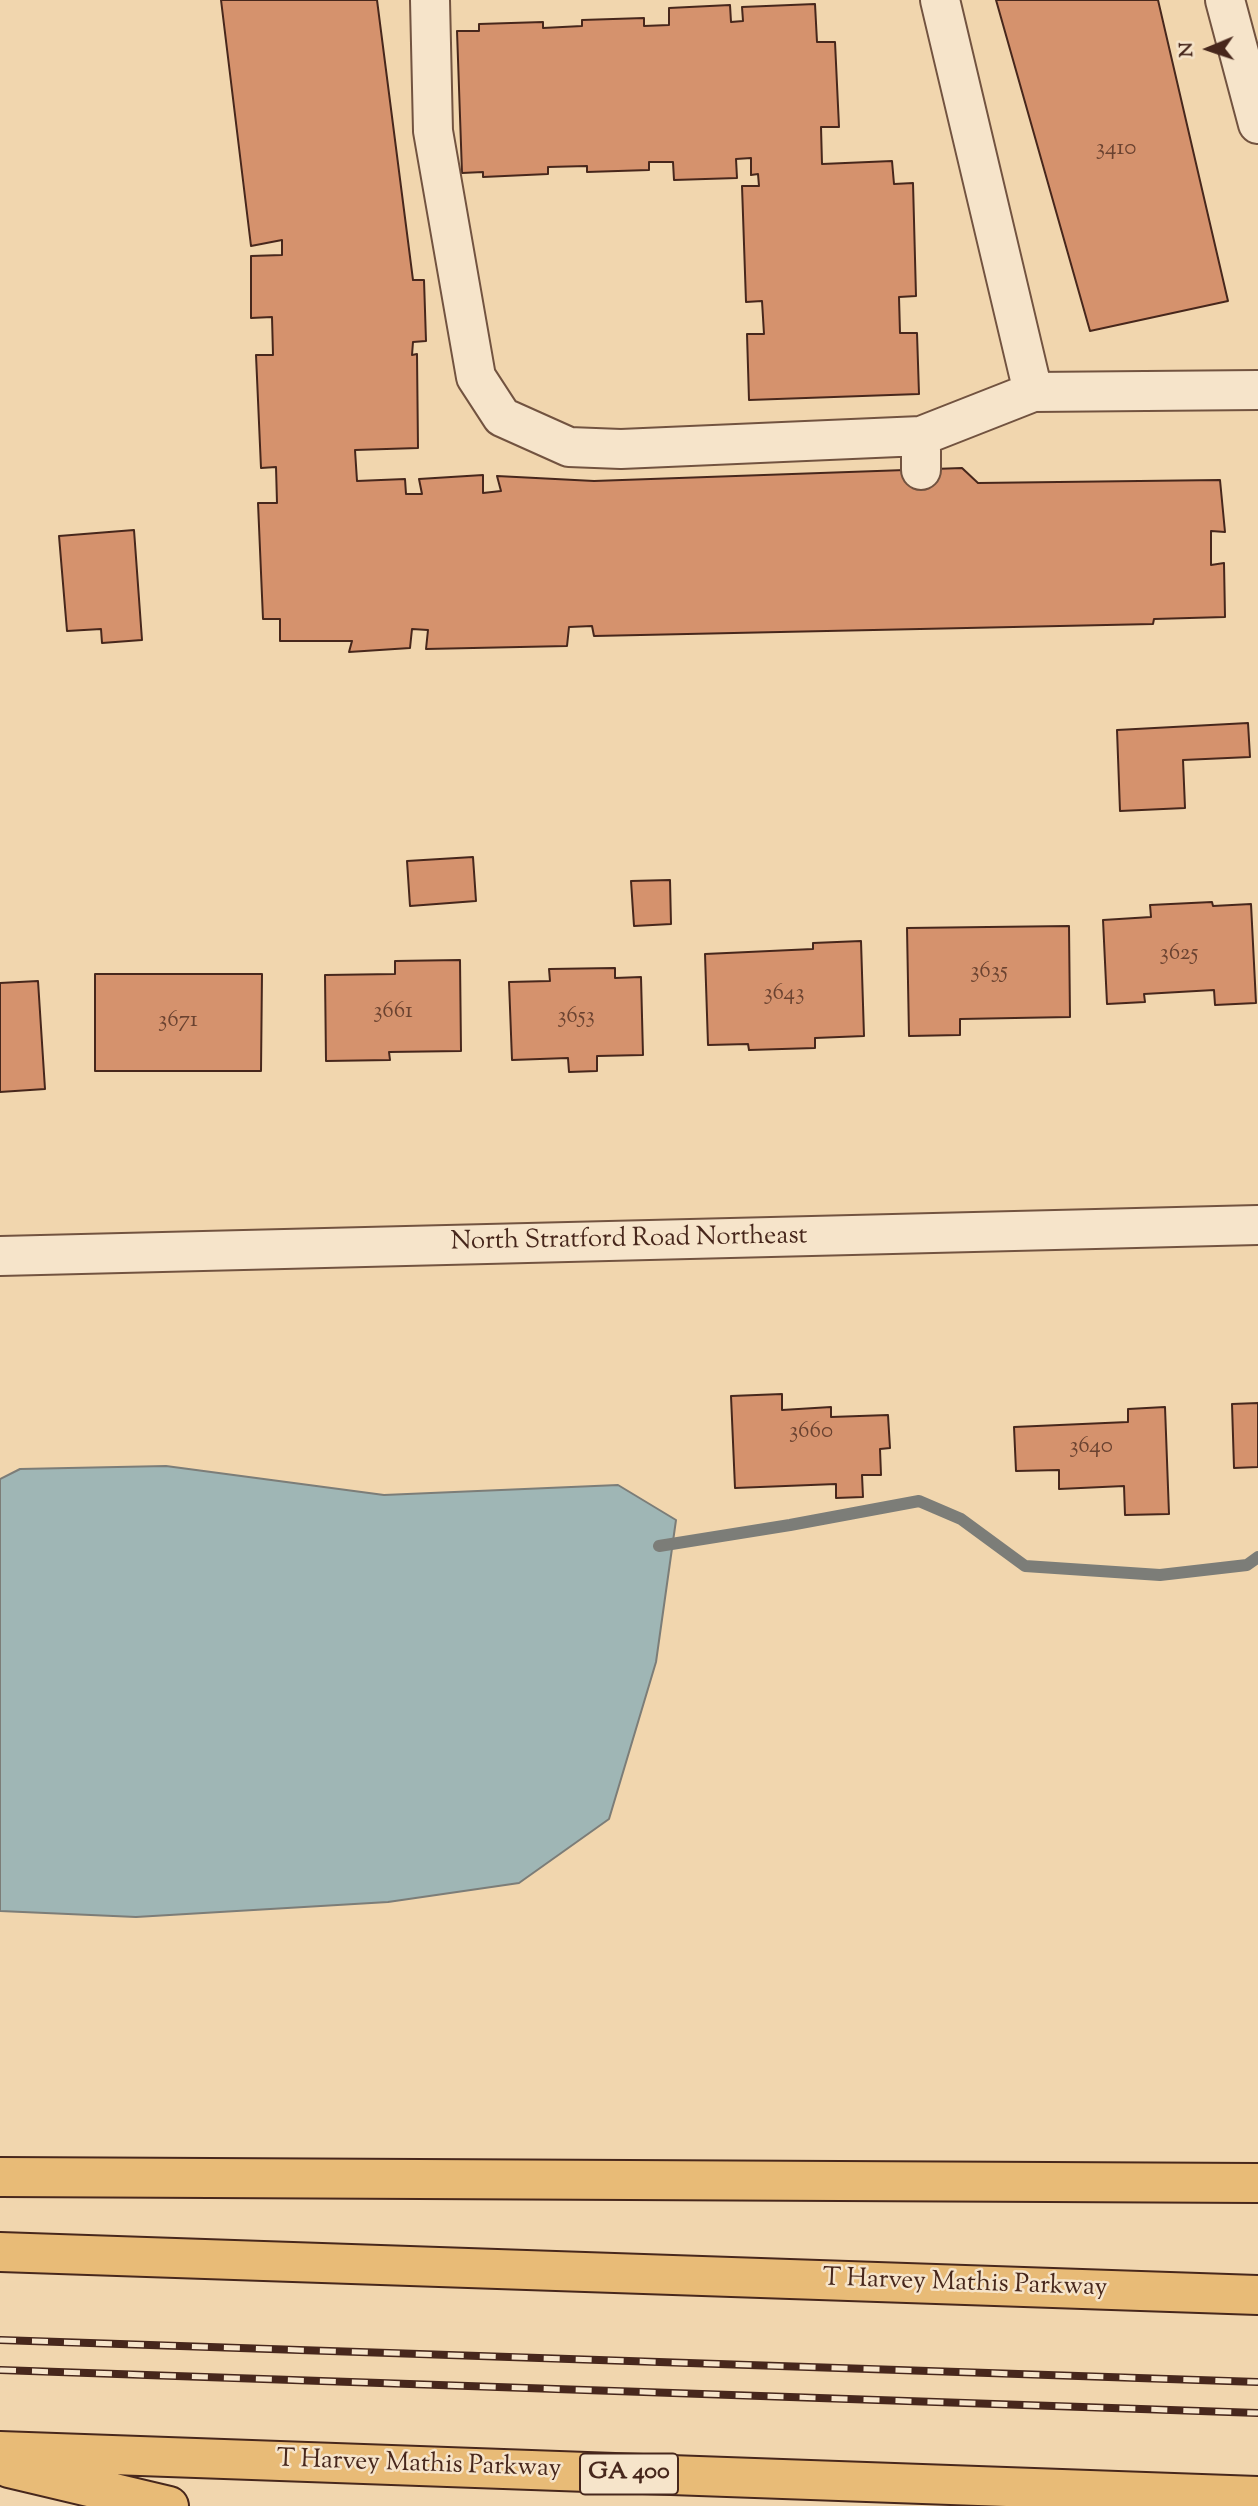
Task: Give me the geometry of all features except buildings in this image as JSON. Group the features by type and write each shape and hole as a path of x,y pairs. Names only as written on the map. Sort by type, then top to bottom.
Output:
{"highway":[{"path":"0,2177 1258,2183"},
{"name":"T Harvey Mathis Parkway","path":"0,2252 1258,2295"},
{"name":"T Harvey Mathis Parkway","path":"0,2451 1258,2496"},
{"path":"0,2466 169,2506"}],"street":[{"path":"430,0 433,131 476,377 502,417 569,447 621,465 921,453 1033,392 1258,390"},
{"path":"940,0 1033,392"},
{"path":"1225,0 1258,124"},
{"name":"North Stratford Road Northeast","path":"0,1256 1258,1226"}],"water":[{"path":"166,1466 384,1495 618,1485 676,1520 656,1662 609,1819 519,1883 388,1902 136,1917 0,1911 0,1479 20,1469"}],"waterway":[{"path":"659,1546 919,1501 961,1519 1025,1566 1160,1575 1247,1565 1258,1557"}],"railway":[{"path":"0,2340 1258,2382"},
{"path":"0,2370 1258,2413"}]}
